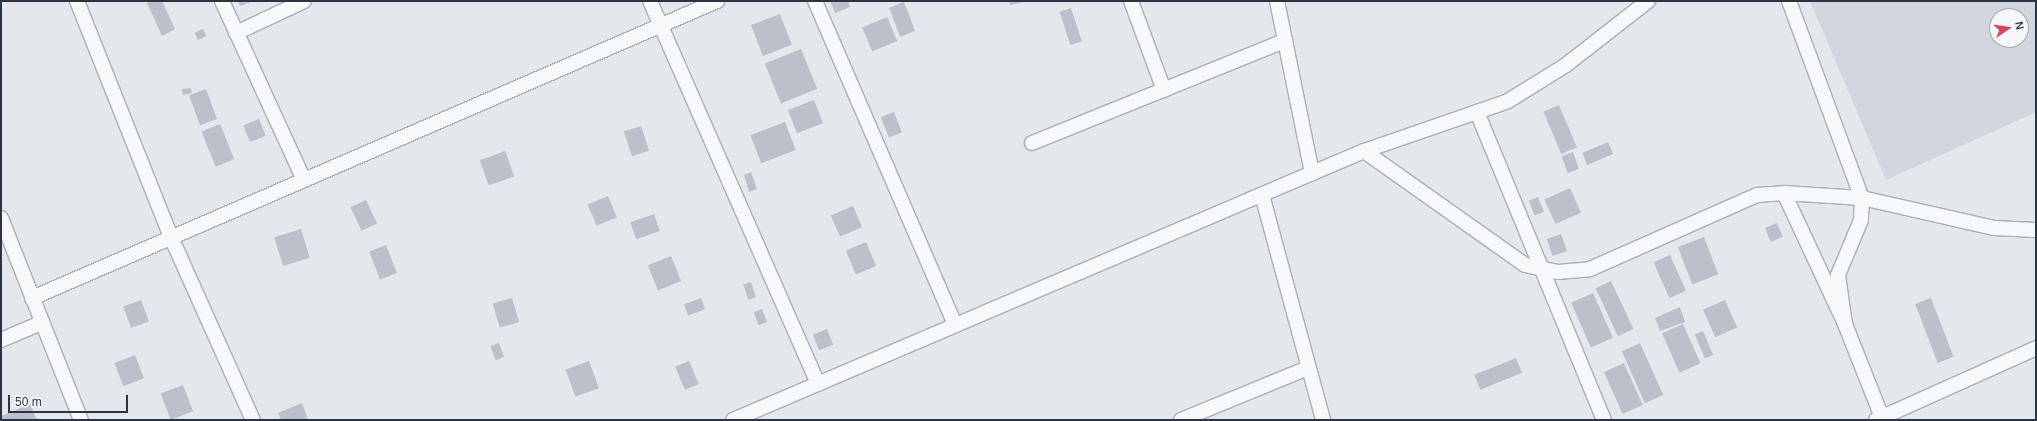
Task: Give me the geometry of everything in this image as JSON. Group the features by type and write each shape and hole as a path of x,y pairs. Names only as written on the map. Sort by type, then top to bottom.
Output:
{"street":[{"path":"77,1 171,238 253,420"},
{"path":"222,1 304,180"},
{"path":"236,33 304,1"},
{"path":"650,1 818,384"},
{"path":"32,298 717,1"},
{"path":"815,1 955,325"},
{"path":"1131,1 1164,90"},
{"path":"1277,1 1312,173"},
{"path":"733,420 1364,151 1477,112 1534,86 1648,1"},
{"path":"1789,1 1862,198 1861,220 1838,276 1845,324"},
{"path":"1032,143 1285,40"},
{"path":"1477,112 1540,268 1604,420"},
{"path":"1364,151 1525,265 1558,272 1590,269 1757,195 1784,193 1862,198 1994,228 2036,230"},
{"path":"1784,193 1845,324 1880,419 2036,348"},
{"path":"1262,195 1323,420"},
{"path":"1,218 41,323 81,420"},
{"path":"1,340 41,323"},
{"path":"1181,420 1308,368"}],"shaded area":[{"path":"1810,1 2036,1 2036,112 1886,180"}],"building":[{"path":"152,1 162,1 175,29 162,36 147,3"},
{"path":"238,1 253,1 240,6"},
{"path":"830,1 848,1 850,7 835,13"},
{"path":"1009,1 1024,1 1024,2 1010,5"},
{"path":"904,2 915,31 900,37 889,8"},
{"path":"1071,8 1082,41 1070,45 1060,12"},
{"path":"780,14 792,45 763,56 751,25"},
{"path":"887,17 897,41 872,51 862,28"},
{"path":"203,29 206,36 198,40 195,33"},
{"path":"801,49 817,89 781,103 765,64"},
{"path":"191,88 192,93 183,95 182,89"},
{"path":"206,89 217,119 200,125 189,95"},
{"path":"814,100 823,123 797,133 788,110"},
{"path":"1559,105 1577,147 1561,154 1543,112"},
{"path":"894,112 902,133 889,138 881,117"},
{"path":"259,119 266,136 250,142 243,125"},
{"path":"785,122 796,150 761,163 750,135"},
{"path":"220,124 234,159 216,167 201,131"},
{"path":"641,126 649,151 632,156 624,132"},
{"path":"1608,142 1613,154 1587,165 1582,153"},
{"path":"505,151 514,176 489,186 480,160"},
{"path":"1573,152 1579,169 1568,173 1562,156"},
{"path":"751,172 757,189 749,192 744,175"},
{"path":"1570,188 1581,213 1555,224 1544,199"},
{"path":"608,196 617,217 597,226 588,205"},
{"path":"1538,197 1544,212 1535,216 1529,201"},
{"path":"366,200 377,224 362,231 351,207"},
{"path":"853,206 862,227 840,237 831,215"},
{"path":"654,214 660,231 636,239 630,222"},
{"path":"1777,223 1783,237 1771,242 1765,228"},
{"path":"301,229 310,258 283,266 274,237"},
{"path":"1561,234 1567,251 1553,256 1547,239"},
{"path":"1704,237 1718,274 1692,284 1678,247"},
{"path":"866,242 876,266 856,275 846,251"},
{"path":"386,245 397,273 380,279 369,251"},
{"path":"1670,255 1686,291 1669,298 1654,262"},
{"path":"671,256 681,281 658,290 648,265"},
{"path":"1611,281 1633,329 1618,336 1596,288"},
{"path":"751,282 756,297 748,300 743,284"},
{"path":"1593,293 1613,338 1591,348 1571,303"},
{"path":"512,298 519,322 500,328 493,304"},
{"path":"701,298 705,309 688,315 684,304"},
{"path":"1931,298 1954,357 1938,363 1915,304"},
{"path":"141,300 149,322 131,328 123,306"},
{"path":"1725,300 1737,327 1715,337 1703,310"},
{"path":"1680,307 1685,322 1660,331 1655,318"},
{"path":"762,309 767,322 759,325 754,312"},
{"path":"1683,324 1700,363 1679,373 1662,333"},
{"path":"827,329 833,345 819,350 813,334"},
{"path":"1703,331 1713,355 1705,358 1695,335"},
{"path":"499,343 504,357 496,360 491,346"},
{"path":"1640,343 1663,395 1645,403 1622,351"},
{"path":"135,355 144,378 123,386 114,363"},
{"path":"1516,358 1522,373 1480,390 1474,375"},
{"path":"589,361 599,388 575,397 566,370"},
{"path":"689,361 699,384 685,390 675,367"},
{"path":"1624,363 1643,405 1623,414 1604,372"},
{"path":"183,385 193,411 171,420 161,394"},
{"path":"302,403 308,420 281,420 278,413"},
{"path":"30,404 37,420 1,420 1,416"}]}
